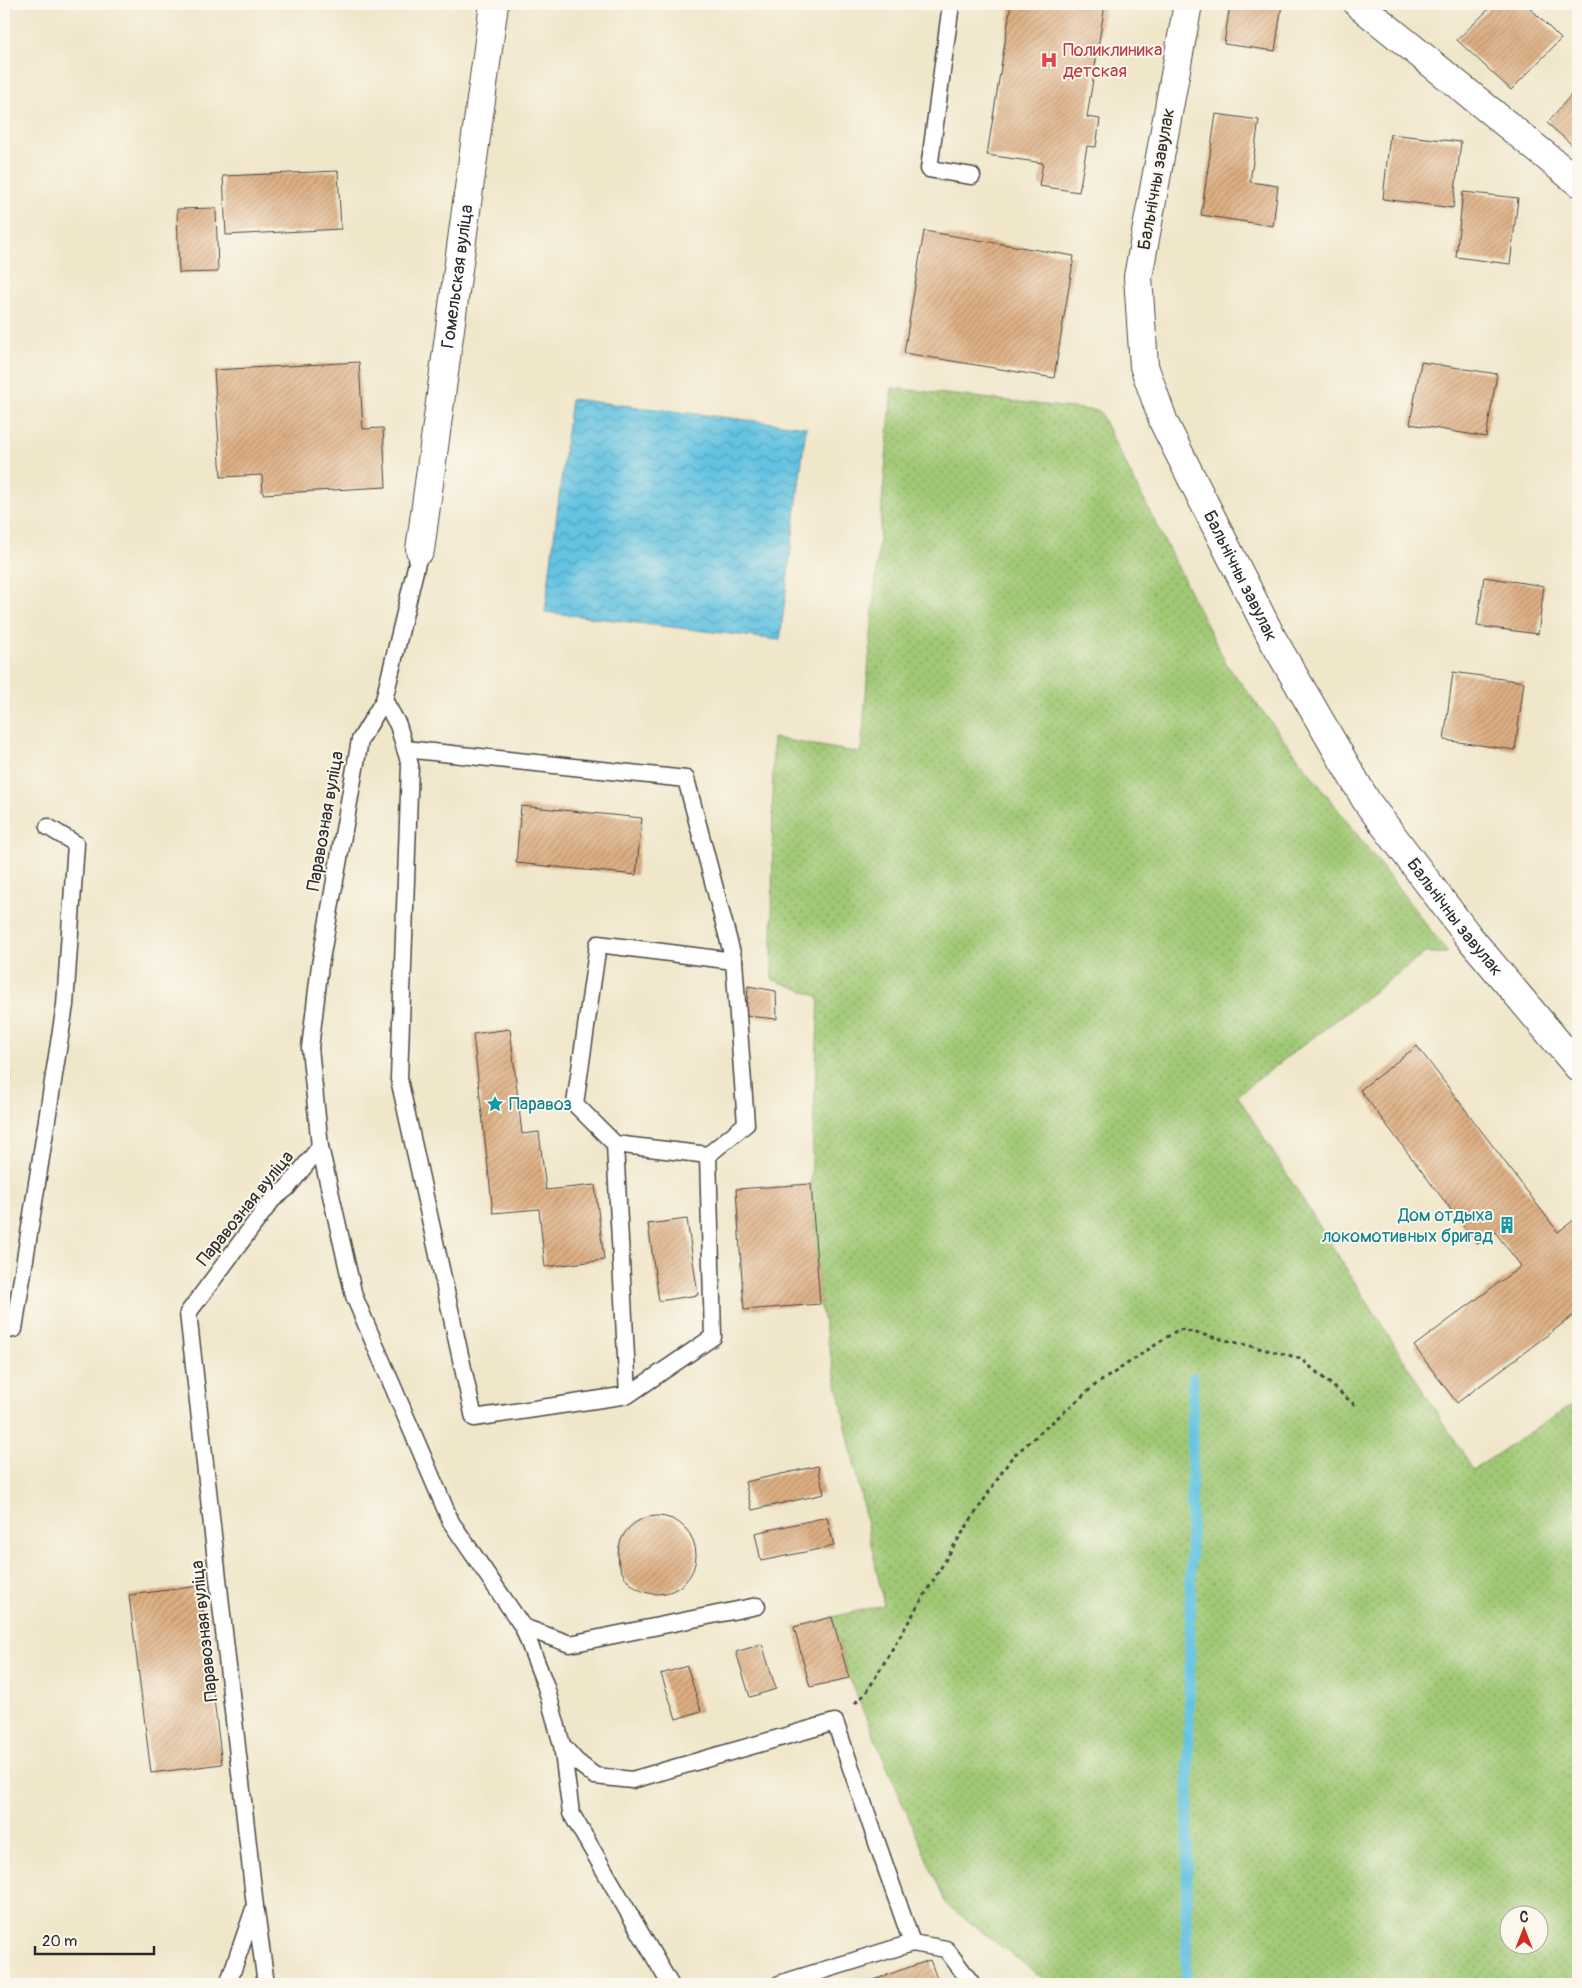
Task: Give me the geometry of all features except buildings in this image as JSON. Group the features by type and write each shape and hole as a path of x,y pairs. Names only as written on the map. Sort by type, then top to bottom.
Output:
{"street":[{"name":"Гомельская вуліца","path":"420,550 494,4"},
{"name":"Бальнічны завулак","path":"1188,4 1138,278 1144,366 1164,422 1272,638 1367,802 1469,937 1578,1067"},
{"path":"1358,4 1578,182"}],"lane":[{"path":"951,4 929,169 972,176"},
{"name":"Паравозная вуліца","path":"228,1984 255,1906 188,1313 272,1200 287,1188 320,1147 310,1048 320,965 360,740 384,700 420,550"},
{"path":"384,700 398,725 410,766 399,1079 474,1418 628,1395 713,1337 708,1154"},
{"path":"405,749 686,779 734,961 746,1124 708,1154 615,1144 575,1104 598,944 734,961"},
{"path":"4,1331 14,1329 65,1005 76,844 48,827"},
{"path":"615,1144 628,1395"},
{"path":"320,1147 354,1296 451,1522 523,1627 546,1687 562,1745 571,1813 670,1984"},
{"path":"523,1627 570,1644 757,1606"},
{"path":"562,1745 576,1761 595,1776 632,1780 835,1722 912,1943"},
{"path":"255,1906 266,1984"},
{"path":"779,1984 912,1943 946,1949 972,1984"}],"path":[{"path":"835,1722 866,1693 955,1544 1012,1457 1094,1386 1179,1329 1300,1358 1356,1406"}],"green space":[{"path":"892,388 1099,411 1227,665 1448,953 1425,953 1237,1095 1473,1470 1578,1401 1578,1984 1050,1984 946,1904 849,1678 832,1617 884,1605 820,1304 811,1184 819,997 772,979 773,738 861,753"}],"water":[{"path":"571,399 806,427 780,640 545,612"}],"waterway":[{"path":"1186,1984 1193,1377"}],"place":[{"name":"Поликлиника детская","path":"1049,60"},
{"name":"Паравоз","path":"495,1104"},
{"name":"Дом отдыха локомотивных бригад","path":"1507,1225"}]}
